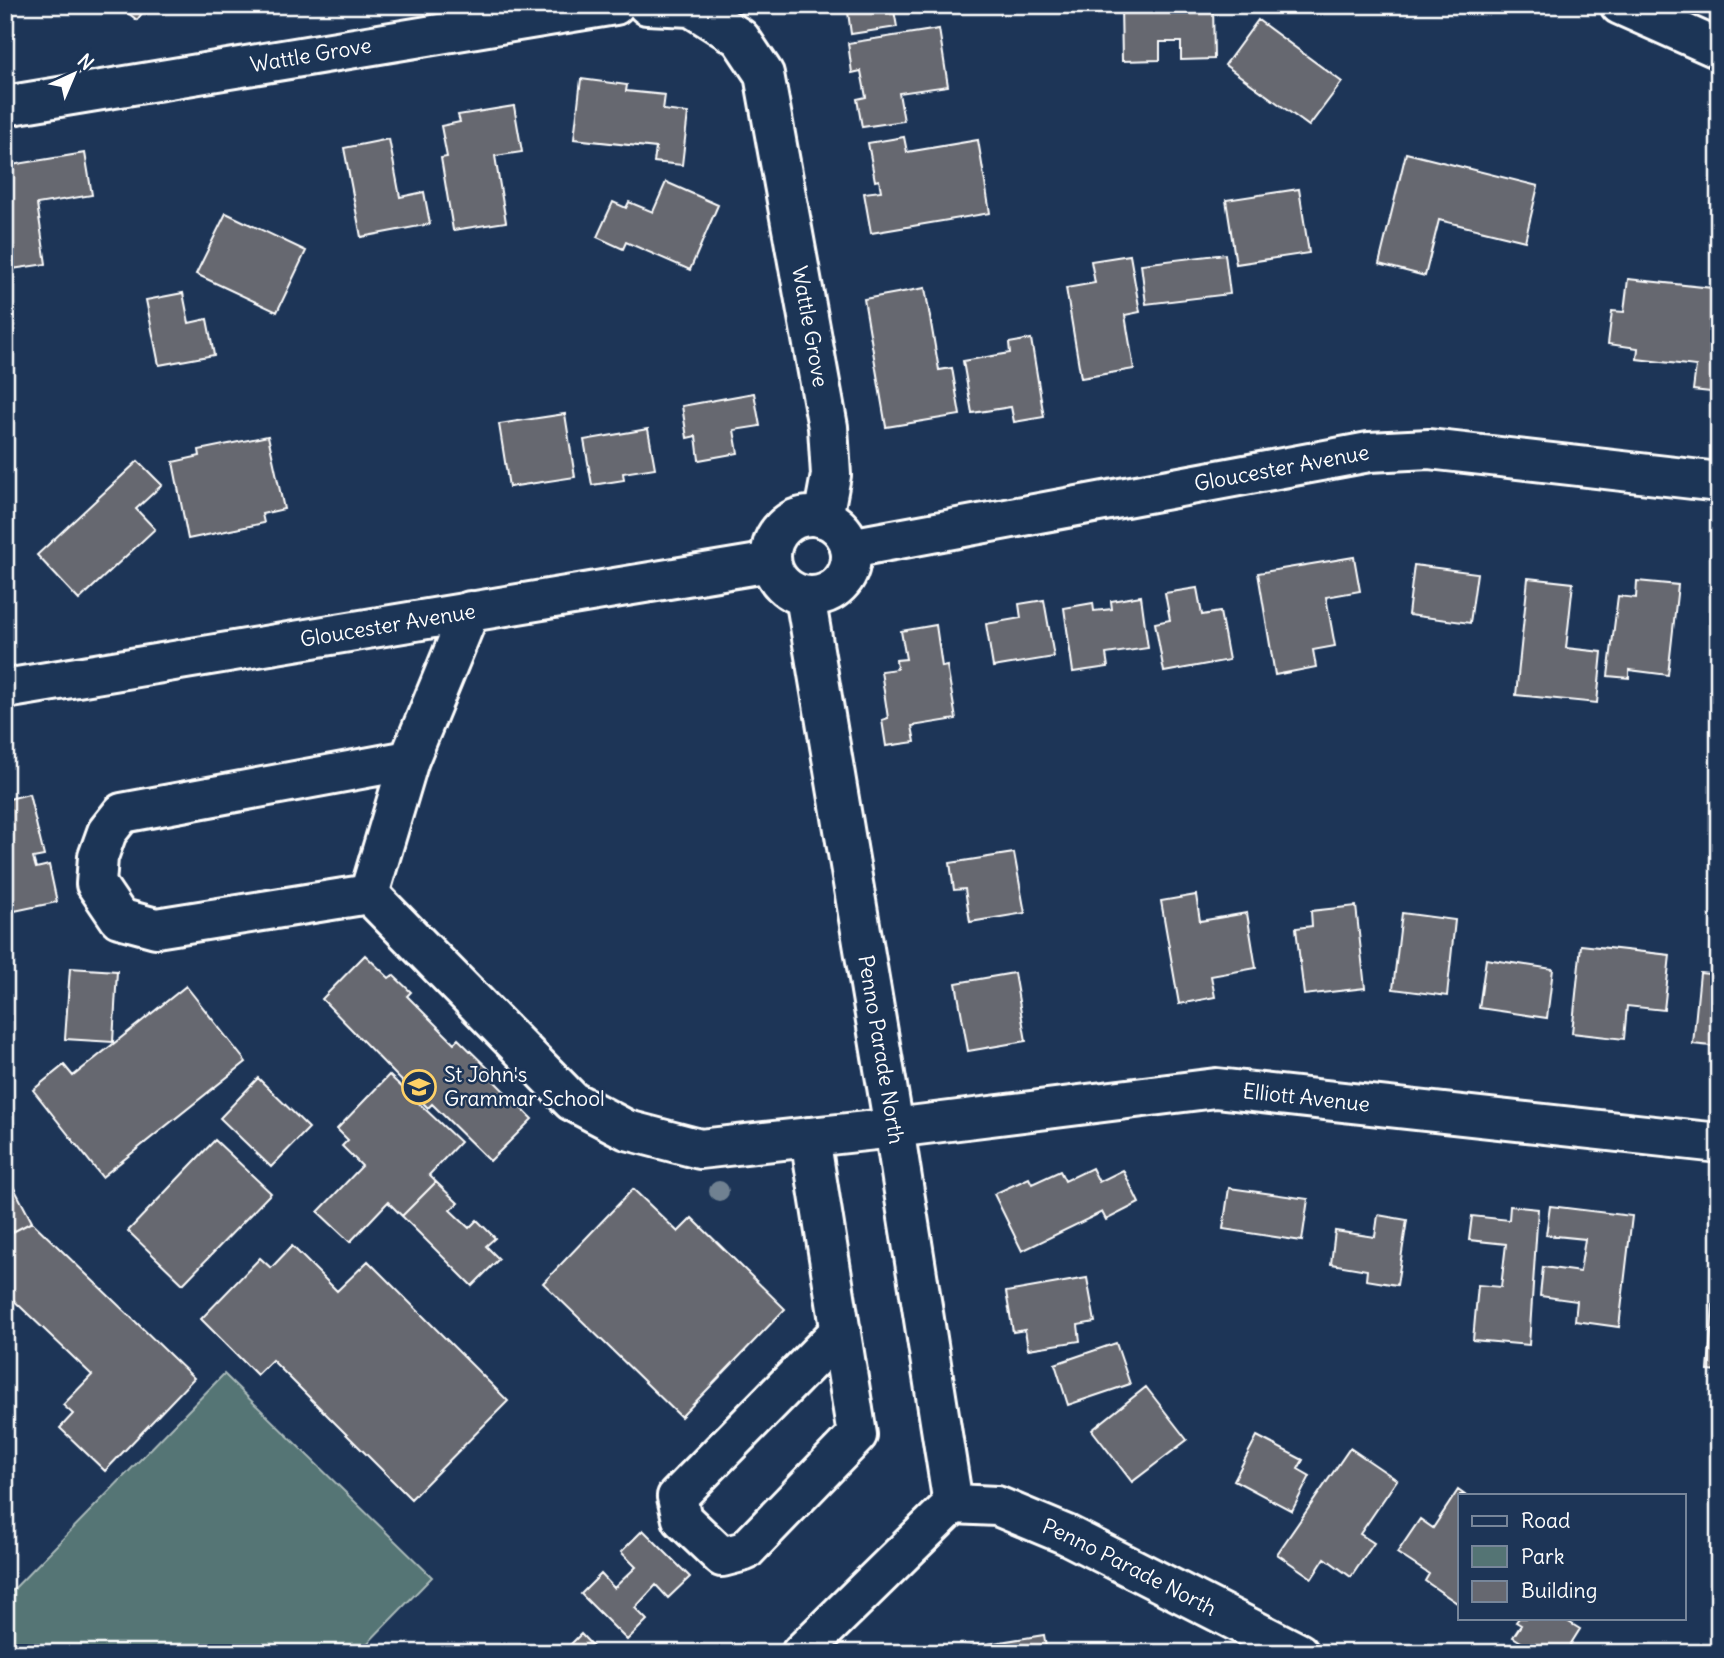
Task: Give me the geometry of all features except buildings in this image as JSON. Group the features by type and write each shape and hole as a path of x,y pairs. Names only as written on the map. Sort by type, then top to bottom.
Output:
{"street":[{"name":"Wattle Grove","path":"5,106 615,5"},
{"name":"Wattle Grove","path":"647,5 691,7 740,38 764,74 828,427 831,475 823,518"},
{"path":"1620,5 1719,49"},
{"name":"Gloucester Avenue","path":"850,548 1369,452 1429,449 1719,482"},
{"path":"810,516 823,518 841,529 850,548 851,561 840,584 830,592 805,596 782,585 771,562 776,536 785,525 810,516"},
{"name":"Gloucester Avenue","path":"5,689 771,562"},
{"name":"Penno Parade North","path":"805,596 894,1128 953,1504 997,1507 1068,1535 1299,1653"},
{"path":"409,760 122,813 107,832 98,857 96,884 119,918 156,928 369,894 409,760 470,611"},
{"name":"Elliott Avenue","path":"369,894 572,1101 627,1130 700,1149 1216,1088 1719,1143"},
{"path":"810,1137 841,1330 857,1435 744,1551 722,1557 682,1519 677,1497 841,1330"},
{"path":"801,1653 953,1504"}],"green space":[{"path":"224,1374 432,1577 358,1653 5,1653 5,1598"}],"place":[{"name":"St John's Grammar School","path":"419,1087"}]}
